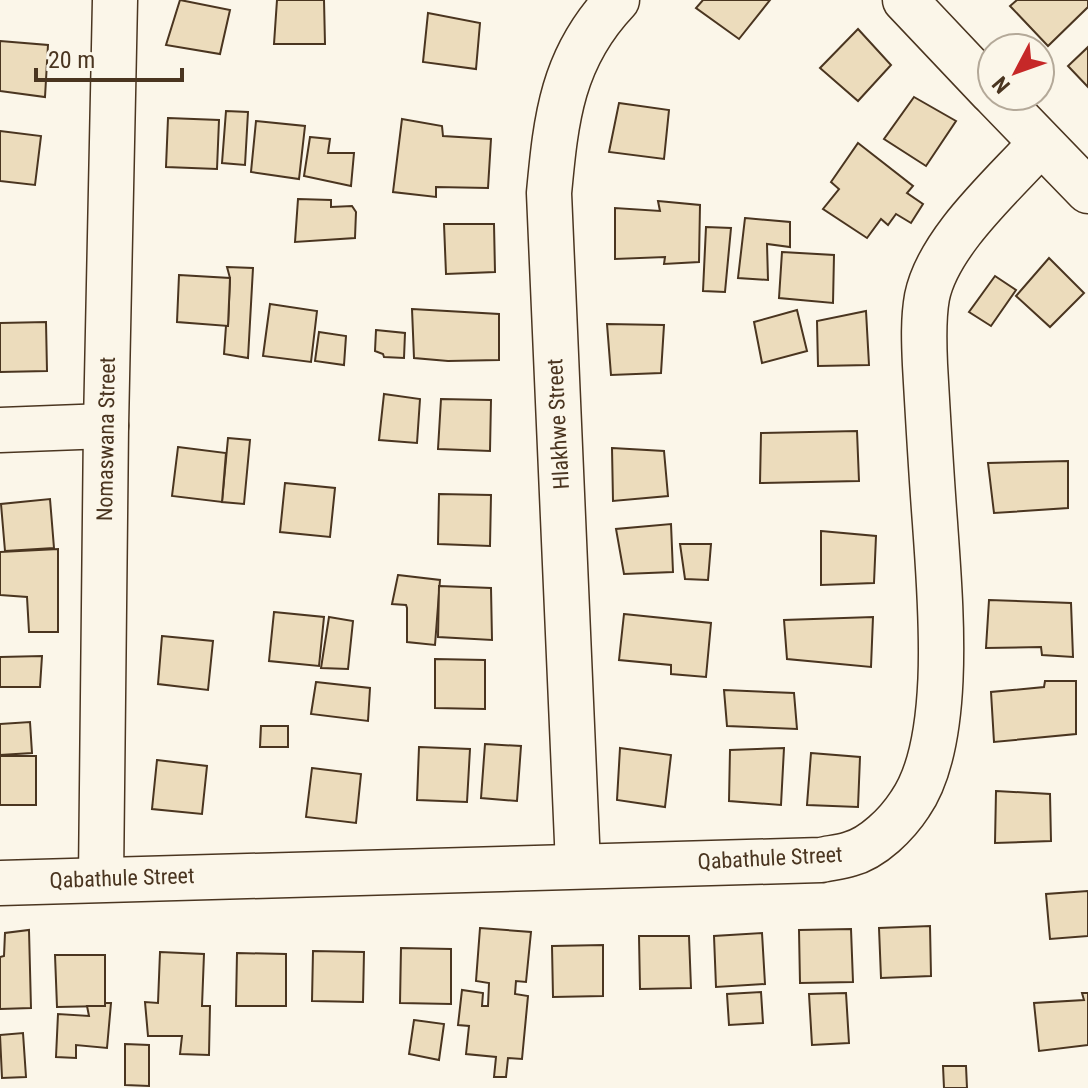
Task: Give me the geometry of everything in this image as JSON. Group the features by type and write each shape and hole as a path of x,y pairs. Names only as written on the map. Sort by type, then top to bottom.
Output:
{"street":[{"name":"Nomaswana Street","path":"101,879 115,0"},
{"name":"Hlakhwe Street","path":"578,865 549,193 556,116 574,62 602,15 617,0"},
{"path":"905,0 976,75"},
{"path":"1011,112 1088,191"},
{"name":"Qabathule Street","path":"0,883 821,860 853,854 892,826 912,803 936,733 941,665 925,365 928,295 941,261 958,235 1040,144"},
{"path":"0,430 106,426"}],"building":[{"path":"180,0 230,10 220,54 166,45"},
{"path":"277,0 324,0 325,44 274,44"},
{"path":"703,0 770,0 739,39 696,8"},
{"path":"1017,0 1088,0 1088,7 1056,38 1056,32 1035,32 1010,6"},
{"path":"428,13 480,23 476,69 423,62"},
{"path":"858,29 891,65 858,101 820,68"},
{"path":"0,41 48,45 45,97 0,91"},
{"path":"1088,47 1088,87 1068,66"},
{"path":"914,97 956,121 926,166 884,139"},
{"path":"619,103 669,110 664,159 609,152"},
{"path":"226,111 248,112 245,165 222,163"},
{"path":"168,118 219,120 217,169 166,167"},
{"path":"402,119 442,126 443,136 491,139 488,188 436,187 436,197 393,192"},
{"path":"256,121 305,126 299,179 251,172"},
{"path":"0,131 41,136 35,185 0,181"},
{"path":"310,137 330,139 328,153 354,153 351,186 304,176"},
{"path":"858,143 913,186 907,193 923,204 911,223 896,214 888,225 881,219 867,238 823,209 839,189 831,182"},
{"path":"298,199 331,200 331,207 352,206 356,212 355,238 295,242"},
{"path":"658,201 700,205 699,262 664,264 665,257 615,259 615,208 660,211"},
{"path":"745,218 790,222 790,247 767,244 768,280 738,278"},
{"path":"444,224 494,224 495,272 446,274"},
{"path":"706,227 731,228 725,292 703,291"},
{"path":"782,252 834,255 833,303 779,298"},
{"path":"1049,258 1084,293 1050,327 1016,296"},
{"path":"227,267 253,268 248,358 224,354 230,278"},
{"path":"179,275 230,278 228,326 177,322"},
{"path":"995,276 1016,290 991,326 969,312"},
{"path":"270,304 317,311 311,362 263,356"},
{"path":"412,309 499,314 499,360 414,358"},
{"path":"797,310 807,351 762,363 754,322"},
{"path":"866,311 869,365 818,366 817,321"},
{"path":"46,322 47,371 0,372 0,323"},
{"path":"607,324 664,325 661,373 611,375"},
{"path":"376,330 405,333 404,358 384,357 375,351"},
{"path":"319,332 346,336 344,365 315,361"},
{"path":"384,394 420,399 417,443 379,440"},
{"path":"441,399 491,400 490,451 438,449"},
{"path":"857,431 859,481 760,483 761,433"},
{"path":"228,438 250,440 244,504 222,502"},
{"path":"178,447 226,453 222,502 172,496"},
{"path":"612,448 664,451 668,496 613,501"},
{"path":"1068,461 1068,508 994,513 988,463"},
{"path":"285,483 335,488 330,537 280,532"},
{"path":"439,494 491,495 490,546 438,544"},
{"path":"50,499 54,548 5,551 1,504"},
{"path":"671,524 673,572 624,574 616,529"},
{"path":"821,531 876,536 874,583 821,585"},
{"path":"680,544 711,544 708,580 685,579"},
{"path":"58,549 58,632 29,632 27,597 0,595 0,552"},
{"path":"398,575 440,580 435,645 407,642 406,605 392,604"},
{"path":"439,586 491,588 492,640 438,637"},
{"path":"989,600 1071,603 1073,657 1042,655 1041,647 986,648"},
{"path":"274,612 324,617 319,666 269,661"},
{"path":"624,614 711,623 706,677 671,674 671,665 619,660"},
{"path":"329,617 353,621 348,669 321,668"},
{"path":"873,617 871,667 787,659 784,620"},
{"path":"162,636 213,641 208,690 158,684"},
{"path":"42,656 40,687 0,687 0,657"},
{"path":"435,659 485,660 485,709 435,708"},
{"path":"1045,681 1076,681 1076,734 994,742 991,692 1044,687"},
{"path":"316,682 370,688 368,721 311,714"},
{"path":"724,690 794,693 797,729 727,726"},
{"path":"30,722 32,753 0,755 0,724"},
{"path":"261,726 288,726 288,747 260,747"},
{"path":"485,744 521,746 517,801 481,798"},
{"path":"419,747 470,749 467,802 417,800"},
{"path":"620,748 671,755 665,807 617,800"},
{"path":"784,748 781,805 729,801 730,750"},
{"path":"811,753 860,757 858,807 807,805"},
{"path":"0,756 36,756 36,805 0,805"},
{"path":"157,760 207,766 202,814 152,809"},
{"path":"312,768 361,774 356,823 306,817"},
{"path":"996,791 1050,794 1051,841 995,843"},
{"path":"1088,891 1088,936 1050,939 1046,894"},
{"path":"930,926 931,976 881,978 879,928"},
{"path":"480,928 531,932 526,982 516,981 515,994 528,996 522,1059 508,1058 506,1077 494,1077 496,1057 466,1054 469,1026 458,1025 462,990 483,993 482,1006 488,1006 489,983 476,981"},
{"path":"851,929 853,982 800,983 799,930"},
{"path":"29,930 31,1008 0,1009 0,957 4,956 5,933"},
{"path":"762,933 765,984 716,987 714,936"},
{"path":"639,936 689,936 691,988 640,989"},
{"path":"603,945 603,996 553,997 552,946"},
{"path":"401,948 451,949 451,1004 400,1003"},
{"path":"313,951 364,952 363,1002 312,1001"},
{"path":"160,952 204,954 202,1006 210,1006 209,1055 180,1054 182,1036 148,1036 145,1002 158,1003"},
{"path":"237,953 286,954 286,1006 236,1006"},
{"path":"55,955 105,955 105,1006 57,1007"},
{"path":"761,992 763,1023 729,1025 727,994"},
{"path":"846,993 849,1043 812,1045 809,994"},
{"path":"1082,993 1088,993 1088,1045 1039,1051 1034,1003 1084,1000"},
{"path":"105,1003 111,1003 107,1048 76,1045 76,1058 56,1057 58,1014 89,1016 87,1006 105,1006"},
{"path":"414,1020 444,1024 439,1060 409,1054"},
{"path":"23,1033 26,1077 2,1078 0,1035"},
{"path":"125,1044 149,1045 149,1086 125,1085"},
{"path":"943,1066 966,1066 967,1088 944,1088"}]}
